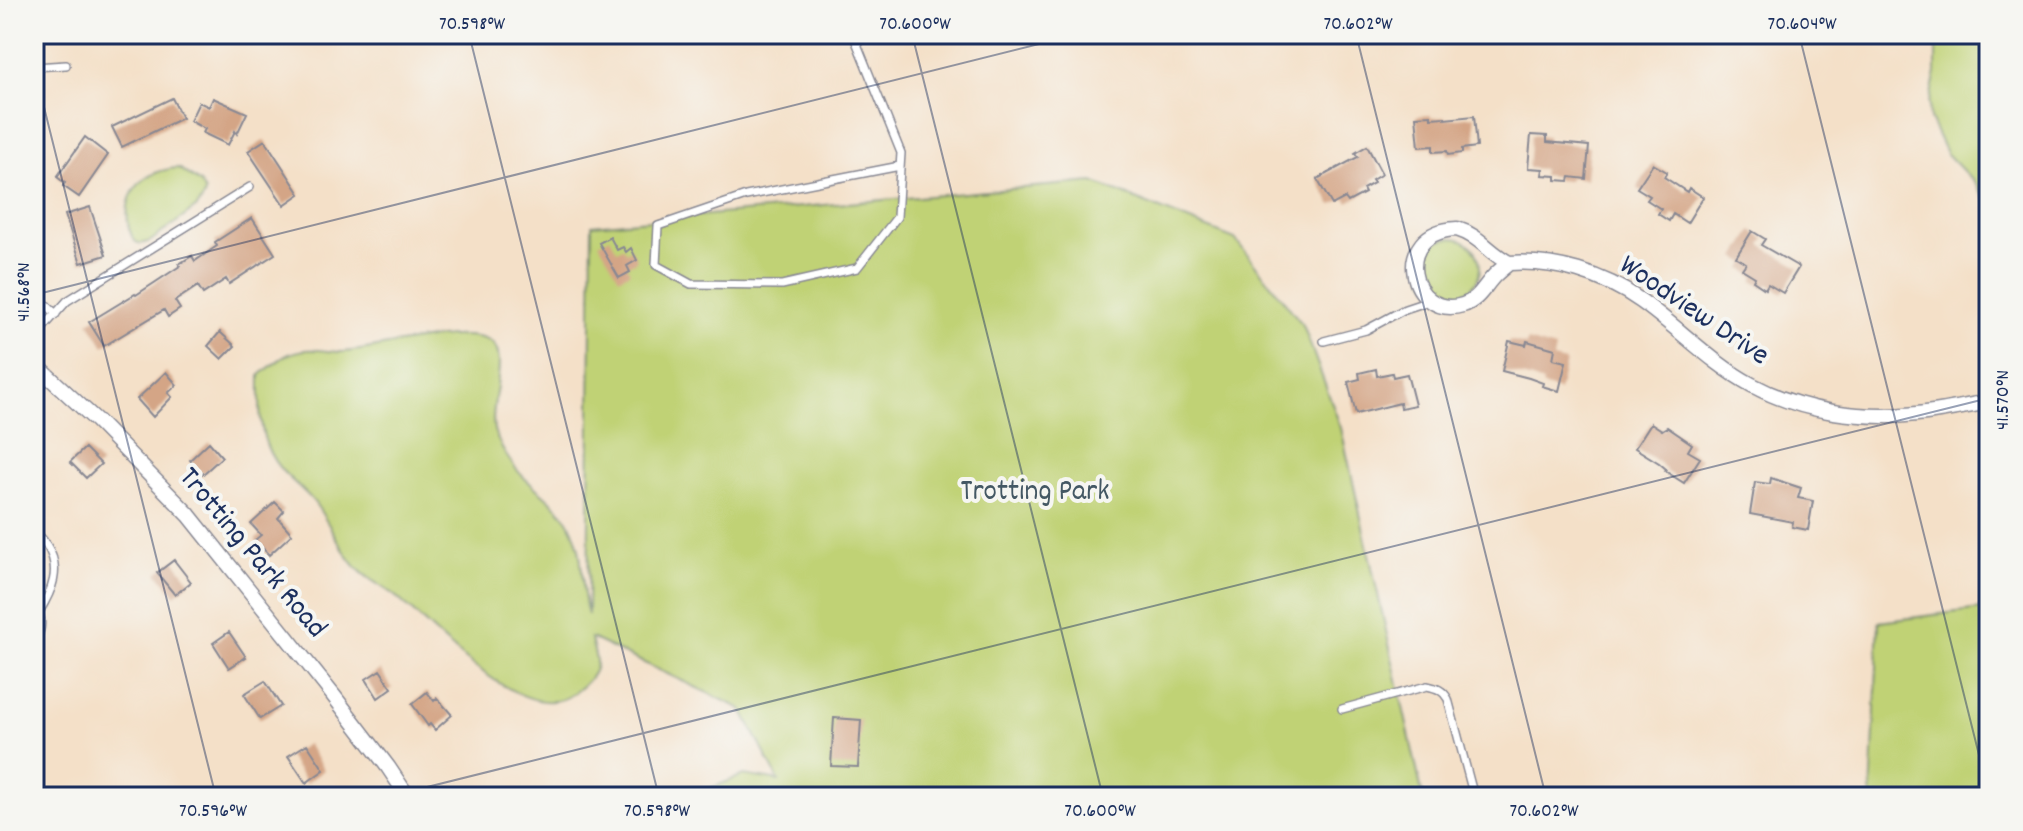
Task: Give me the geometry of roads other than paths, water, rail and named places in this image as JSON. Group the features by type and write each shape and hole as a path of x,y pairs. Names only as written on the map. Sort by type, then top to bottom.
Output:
{"street":[{"path":"1457,229 1467,232 1494,255 1509,263 1472,301 1452,306 1431,300 1417,285 1413,265 1420,245 1437,232 1457,229"},
{"name":"Woodview Drive","path":"1509,263 1570,268 1613,285 1639,299 1726,369 1751,385 1793,402 1861,416 1918,414 1989,402"},
{"name":"Trotting Park Road","path":"34,363 97,421 189,515 324,683 408,797"}],"lane":[{"path":"853,34 901,153 897,217 857,268 782,285 691,284 656,265 658,226 746,196 900,166"},
{"path":"34,67 66,65"},
{"path":"34,338 67,301 250,187"},
{"path":"34,293 56,314"},
{"path":"1324,341 1366,330 1405,309 1431,300"},
{"path":"34,533 40,536 55,562 50,590 36,608 41,627 34,642"},
{"path":"1342,709 1427,686 1444,692 1474,797"}],"park label":[{"name":"Trotting Park","path":"1035,493"}]}
